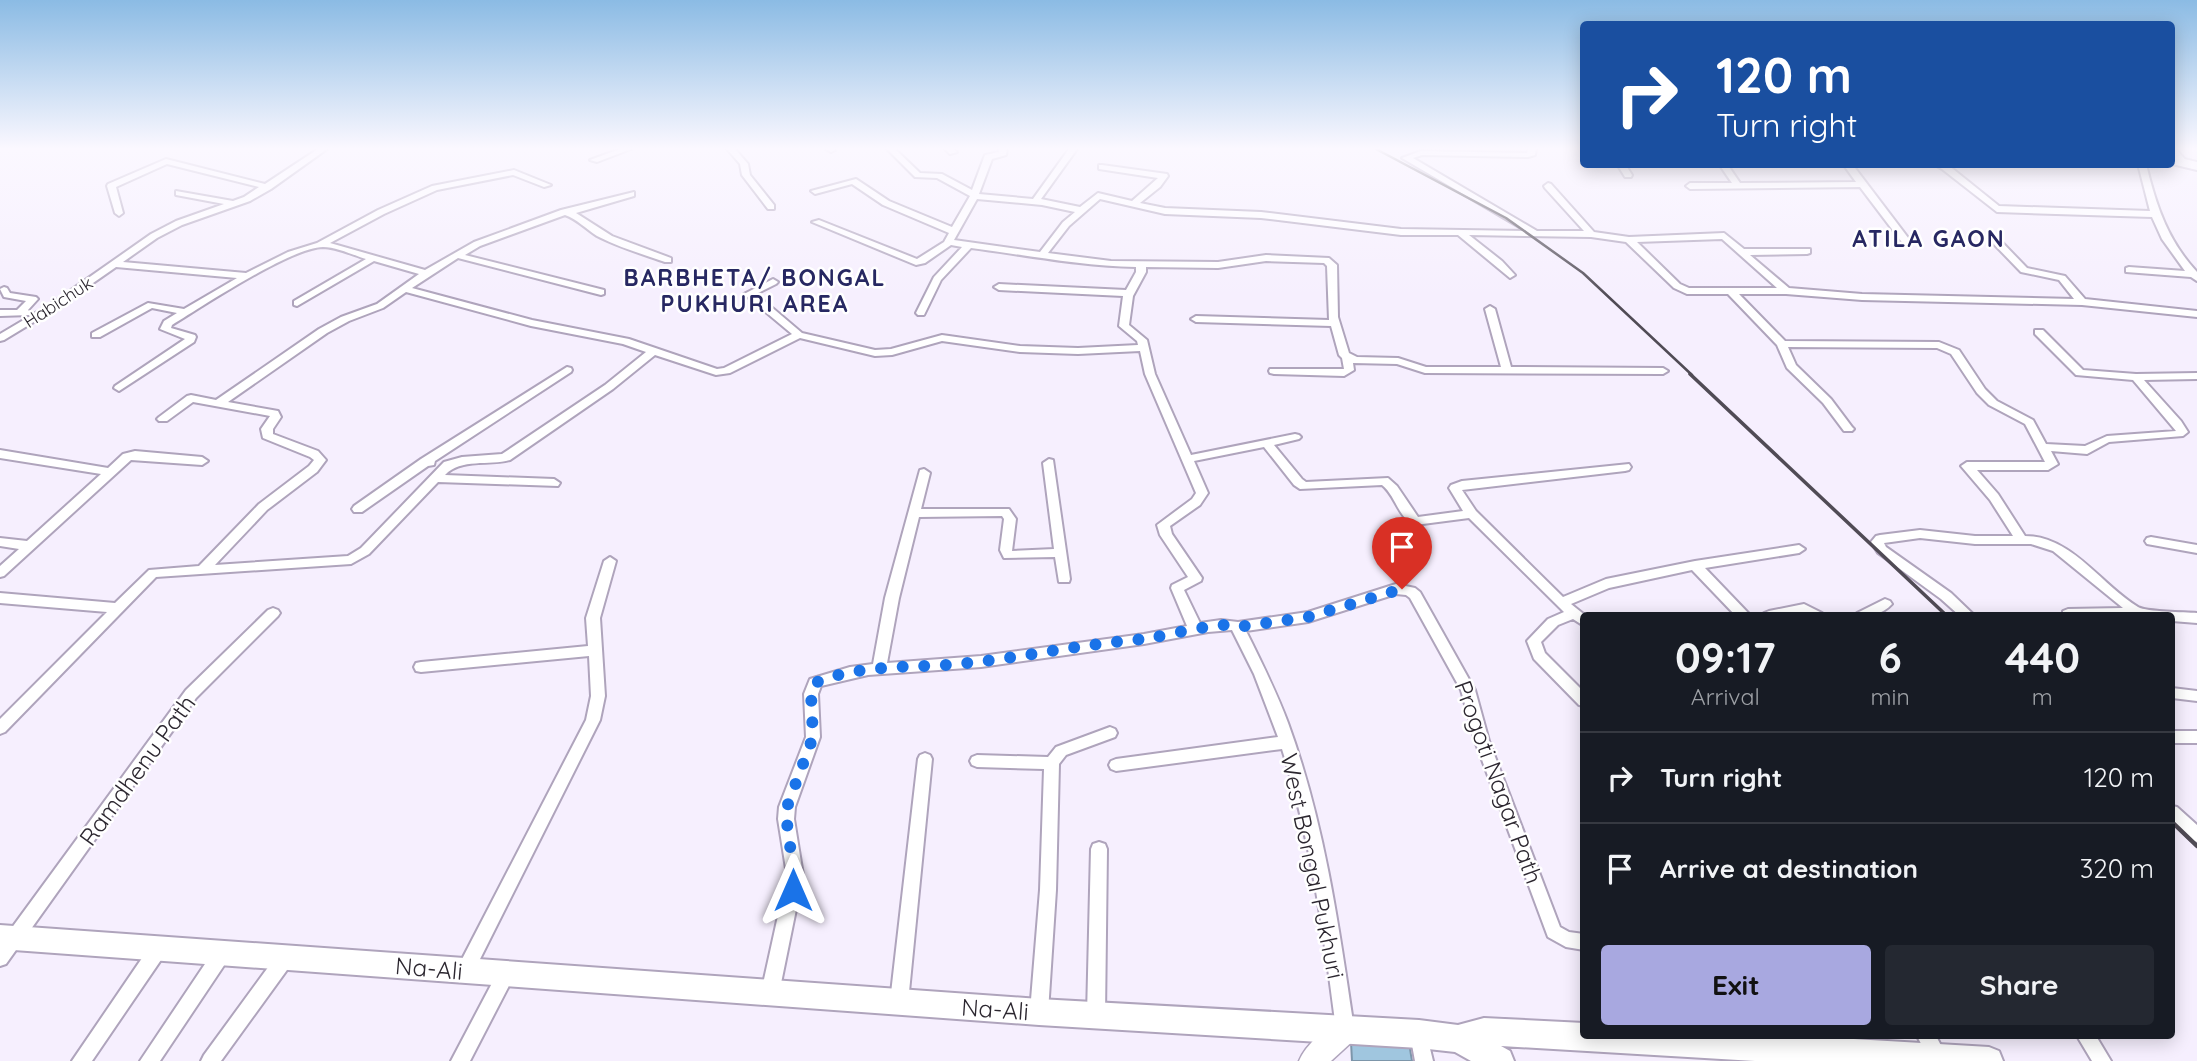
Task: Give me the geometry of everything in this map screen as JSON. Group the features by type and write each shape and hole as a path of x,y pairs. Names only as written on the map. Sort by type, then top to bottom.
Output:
{"main road":[{"name":"Na-Ali","path":"5,944 160,948 286,956 1038,1012 1419,1034 1458,1039 1484,1032 1580,1036"},
{"path":"1458,1039 1496,1052 1790,1049"},
{"name":"Na-Ali","path":"1642,1039 1790,1049 1847,1044 1932,1046 1989,1061"}],"street":[{"path":"115,199 119,213"},
{"path":"210,199 236,204"},
{"name":"Habichuk","path":"0,338 41,314 162,231 246,199"},
{"path":"119,388 190,340 191,337 165,329 186,312 248,276 321,244 411,199"},
{"path":"219,404 323,331 345,319 374,309 456,254 499,235 615,199"},
{"path":"764,199 771,207"},
{"path":"881,199 953,231"},
{"path":"816,222 916,262 922,261 949,243 972,199"},
{"path":"1000,199 1080,210"},
{"path":"1035,202 1037,199"},
{"path":"1041,256 1080,210 1095,199"},
{"path":"1109,199 1165,211 1261,215 1401,232 1591,234 1629,240 1724,236 1786,291"},
{"path":"1133,204 1140,199"},
{"path":"1477,199 1537,233"},
{"path":"1559,199 1591,234"},
{"path":"1873,199 1907,243"},
{"path":"1984,199 1997,209 2153,214"},
{"path":"2150,199 2163,236 2195,276"},
{"path":"568,212 608,237 668,260"},
{"path":"1460,232 1494,258 1510,275"},
{"path":"1994,239 2024,270 2062,278 2082,302"},
{"path":"1629,240 1681,289 1786,291 1862,297 2082,302 2197,314"},
{"path":"949,243 1089,262 1226,265 1266,258 1326,260 1332,265 1334,323 1349,370 1344,373 1274,371"},
{"path":"321,244 426,273"},
{"path":"921,313 937,279 968,246"},
{"path":"1744,252 1807,251"},
{"path":"456,254 601,292"},
{"path":"297,303 373,258"},
{"path":"1140,263 1141,272 1130,293 1124,326 1141,337 1150,374 1202,493 1201,498 1163,525 1166,535 1196,578 1177,588 1196,630"},
{"path":"114,264 248,276"},
{"path":"2129,270 2195,276"},
{"path":"773,282 749,294 799,335 874,353 892,352 942,338 1020,349 1078,351 1144,348"},
{"path":"999,287 1130,293"},
{"path":"406,289 531,323 625,341 720,372 799,335"},
{"path":"4,290 7,295 33,299 21,312"},
{"path":"1731,291 1782,344 1791,366 1828,401 1848,429"},
{"path":"96,335 150,305 186,312"},
{"path":"1490,309 1507,371"},
{"path":"0,313 41,314"},
{"path":"1196,319 1334,323"},
{"path":"2039,331 2075,370 2136,377 2197,376"},
{"path":"1782,344 1946,346 1959,357 1987,398 2000,408 2029,422 2052,464 1967,466 1994,497 2021,539"},
{"path":"425,461 448,465 461,461 491,461 506,457 609,387 653,351"},
{"path":"1347,358 1398,361 1420,370 1663,372"},
{"path":"358,509 425,461 567,370"},
{"path":"2045,447 2087,450 2107,439 2182,432 2136,377"},
{"path":"163,419 191,398 274,413 276,417 267,429 267,436 314,454 320,460 313,469 253,515 202,570"},
{"path":"1188,460 1295,437"},
{"path":"1267,443 1297,482 1304,486 1384,481 1390,484 1408,516 1415,522 1471,514"},
{"path":"0,454 110,472"},
{"path":"0,573 131,455 202,461"},
{"path":"1049,463 1064,579"},
{"path":"0,727 115,608 153,573 351,560 365,551 448,465"},
{"path":"1578,617 1471,514 1455,491 1457,486 1625,467"},
{"path":"879,669 892,598 925,473"},
{"path":"436,478 554,483"},
{"path":"915,513 1005,513 1010,519 1006,550 1009,555 1060,553"},
{"path":"1964,612 1882,550 1877,542 1880,539 1920,534 1975,540 2021,539 2045,542 2057,548 2136,612"},
{"path":"2151,541 2197,549"},
{"path":"0,542 30,546"},
{"path":"1561,603 1606,584 1695,565 1799,549"},
{"path":"465,971 587,735 598,696 594,610 610,561"},
{"path":"1695,565 1740,612"},
{"name":"Progoti Nagar Path","path":"1238,627 1308,617 1396,589 1409,591 1423,606 1468,690 1482,741 1554,932 1566,939 1580,941"},
{"path":"0,598 115,608"},
{"path":"1870,612 1885,604"},
{"path":"1789,612 1804,609 1810,612"},
{"name":"Ramdhenu Path","path":"5,944 191,694 273,613"},
{"path":"2175,616 2197,618"},
{"path":"1578,617 1553,622 1534,641 1539,655 1580,697"},
{"path":"770,993 793,890 795,863 786,819 787,807 813,737 813,687 823,680 879,669 957,664 1089,643 1163,637 1227,623 1238,627"},
{"name":"West Bongal Pukhuri","path":"1238,627 1266,681 1300,778 1333,935 1345,1031"},
{"path":"421,667 595,650"},
{"path":"2175,693 2197,696"},
{"path":"1038,1012 1048,890 1052,763 1061,751 1110,733"},
{"path":"2175,737 2197,737"},
{"path":"1116,765 1287,742"},
{"path":"899,1002 925,759"},
{"path":"977,761 1052,763"},
{"path":"2175,814 2197,835"},
{"path":"1096,1015 1098,849"},
{"path":"80,1061 160,948"},
{"path":"149,1061 224,952"},
{"path":"210,1061 286,956"},
{"path":"460,1061 506,974"},
{"path":"1312,1061 1345,1031"},
{"path":"1419,1034 1424,1061"},
{"path":"2088,1039 2102,1061"}],"water":[{"path":"1351,1042 1409,1043 1412,1061 1352,1061"}],"railway":[{"path":"1469,199 1506,218 1583,273 1692,375"},
{"path":"1690,374 1943,612"},
{"path":"2175,825 2197,846"}],"district":[{"name":"ATILA GAON","path":"1929,238"},
{"name":"BARBHETA/ BONGAL PUKHURI AREA","path":"755,290"}],"route":[{"path":"793,890 795,863 786,819 787,807 813,737 811,694 815,683 887,668 957,664 1089,643 1179,635 1222,624 1233,623 1238,627 1297,619 1402,589"}]}
